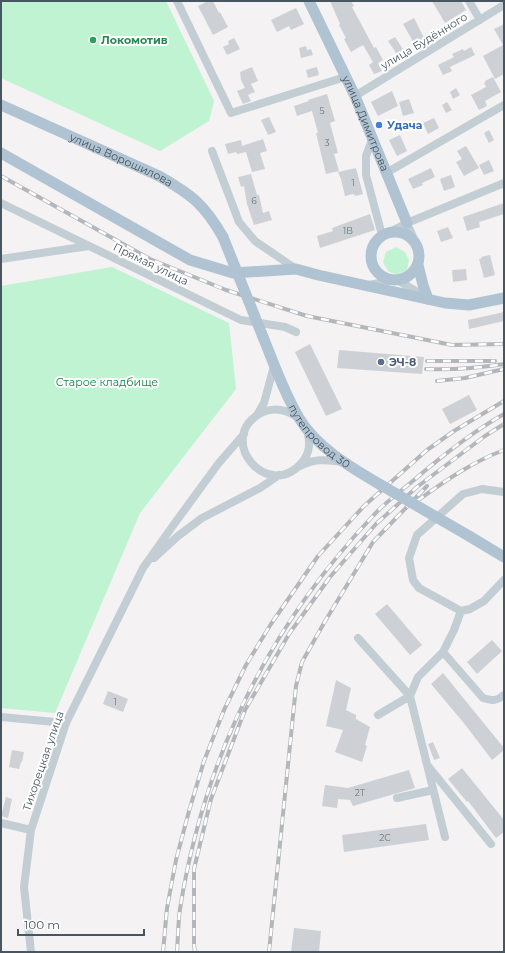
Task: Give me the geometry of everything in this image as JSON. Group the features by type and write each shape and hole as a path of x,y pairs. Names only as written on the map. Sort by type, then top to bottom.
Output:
{"main road":[{"name":"улица Димитрова","path":"309,1 355,96 407,223"},
{"name":"улица Ворошилова","path":"1,105 159,176 184,191 201,204 223,237"},
{"path":"1,153 190,260 233,273 296,269 445,303 469,305 504,298"},
{"path":"418,265 414,272 407,278 395,281 382,278 376,272 371,261 371,248 376,240 386,234 399,232 414,240 418,248 418,265 428,299"},
{"name":"путепровод 30","path":"223,237 275,365 303,423 321,444 344,462 381,485 504,557"}],"street":[{"path":"177,1 231,113 345,77"},
{"path":"469,1 480,20"},
{"name":"улица Будённого","path":"355,96 504,5"},
{"path":"386,173 504,105"},
{"path":"372,140 366,156 366,175 386,234 407,223 504,183"},
{"path":"212,151 239,222 254,241 296,269"},
{"name":"Прямая улица","path":"1,203 241,320 285,327 296,332"},
{"name":"улица Димитрова","path":"407,223 418,248"},
{"path":"1,259 89,246"},
{"path":"366,285 395,281 428,299"},
{"path":"257,416 264,403 275,365"},
{"path":"143,568 214,470 244,434 249,424 257,416 267,410 279,409 290,412 303,423 309,437 309,448 305,458 299,466"},
{"path":"244,434 243,444 245,454 251,464 259,470 269,474 279,475"},
{"path":"143,568 178,536 202,518 260,488 279,475 290,472 310,461 317,460 344,462"},
{"path":"504,492 482,489 463,494 417,535 409,558 413,580 419,588 461,611 470,609 484,601 504,580"},
{"name":"Тихорецкая улица","path":"31,952 24,887 32,830 66,723 143,568"},
{"path":"378,715 410,696 418,677 443,652 454,630 461,611"},
{"path":"358,638 410,696 445,837"},
{"path":"443,652 484,698 498,700 504,695"},
{"path":"1,717 66,723"},
{"path":"427,764 491,844"},
{"path":"397,798 433,790"},
{"path":"1,823 32,830"}],"green space":[{"name":"Локомотив","path":"1,1 166,1 214,101 209,121 160,151 1,78"},
{"path":"396,247 405,252 409,260 407,270 397,275 388,271 383,262 386,252"},
{"name":"Старое кладбище","path":"112,267 229,323 236,389 140,513 55,713 1,708 1,286"}],"building":[{"path":"208,1 213,1 228,27 213,35 198,6"},
{"path":"330,1 351,1 354,6 352,7 374,48 376,47 383,60 378,63 382,71 374,74 369,65 373,62 363,45 351,52 344,39 346,38 339,25 340,24"},
{"path":"432,1 461,1 466,10 445,23"},
{"path":"296,8 304,24 291,30 289,26 277,32 271,20"},
{"path":"414,18 426,42 420,45 419,43 415,45 403,24"},
{"path":"504,24 504,74 495,79 483,56 503,45 494,29"},
{"path":"395,37 406,54 400,59 388,41"},
{"path":"234,38 240,49 227,55 223,47 229,44 228,41"},
{"path":"306,46 307,50 311,49 313,55 301,58 299,48"},
{"path":"471,47 475,55 450,67 452,71 443,75 438,65 454,57 452,54 463,49 464,51"},
{"path":"252,67 258,81 251,84 255,92 248,95 251,101 243,104 237,91 245,88 241,80 240,72"},
{"path":"317,67 319,75 308,78 306,70"},
{"path":"493,77 501,92 485,101 487,106 479,110 471,95 486,87 484,83 485,81"},
{"path":"456,88 460,95 453,99 450,92"},
{"path":"392,91 398,106 378,116 371,102"},
{"path":"327,94 335,121 330,123 338,153 334,154 339,171 326,174 312,111 297,116 294,106"},
{"path":"409,99 414,113 403,116 399,102"},
{"path":"447,102 452,110 446,113 442,105"},
{"path":"269,117 276,132 268,135 261,120"},
{"path":"434,118 439,128 428,134 423,123"},
{"path":"489,130 494,140 489,143 484,133"},
{"path":"400,135 407,151 397,156 389,140"},
{"path":"263,139 267,151 260,153 265,169 252,172 246,152 228,154 225,144 241,140 242,146"},
{"path":"466,146 479,168 464,176 456,162 462,159 457,151"},
{"path":"489,160 494,171 484,175 479,165"},
{"path":"356,168 363,194 356,196 353,194 345,196 338,172"},
{"path":"431,168 435,177 422,183 423,185 413,189 408,179"},
{"path":"251,174 257,195 259,195 263,213 269,211 272,220 254,225 247,204 244,186 241,187 238,177"},
{"path":"451,175 455,187 444,191 440,179"},
{"path":"504,203 504,214 479,222 480,227 467,231 463,217"},
{"path":"370,214 375,230 320,248 317,236 333,231 332,228"},
{"path":"448,227 453,238 441,242 437,231"},
{"path":"490,255 495,275 484,278 479,259"},
{"path":"466,269 467,280 453,282 452,270"},
{"path":"504,312 504,321 469,329 468,320"},
{"path":"310,344 342,409 326,416 295,352"},
{"name":"ЭЧ-8","path":"339,350 424,357 422,374 337,368"},
{"path":"469,395 477,410 450,424 442,409"},
{"path":"387,604 422,645 410,655 375,614"},
{"path":"492,640 502,651 477,674 467,662"},
{"path":"443,673 504,748 504,750 492,760 431,684"},
{"path":"336,680 351,688 346,710 356,715 356,719 370,727 365,745 367,746 362,762 335,752 343,730 326,726"},
{"path":"108,691 128,699 123,712 103,704"},
{"path":"433,742 440,758 434,760 428,744"},
{"path":"12,750 24,752 19,769 9,767"},
{"path":"462,768 504,820 504,832 496,838 468,801 467,802 448,779"},
{"path":"409,770 415,788 353,806 350,800 338,799 337,808 322,806 325,785 348,788"},
{"path":"6,797 12,799 8,818 1,816"},
{"path":"426,824 429,840 344,852 342,835"},
{"path":"294,928 321,931 319,952 291,952"}],"railway":[{"path":"1,176 150,259 226,290 307,316 452,345 504,344"},
{"path":"427,361 495,361"},
{"path":"426,369 485,367 504,364"},
{"path":"437,381 465,378 504,369"},
{"path":"163,952 167,908 176,860 204,761 224,710 246,665 271,624 318,556 364,506 427,450 454,431 504,401"},
{"path":"177,952 180,909 191,853 205,800 224,748 246,698 271,650 301,604 335,560 377,512 446,453 469,436 504,414"},
{"path":"195,952 194,869 211,799 245,710 289,634 330,577 376,524 417,487 485,436 504,424"},
{"path":"417,501 448,479 470,466 504,450"},
{"path":"269,952 296,686 302,662 373,542 427,486"}],"place":[{"name":"Локомотив","path":"93,40"},
{"name":"Удача","path":"379,125"},
{"name":"ЭЧ-8","path":"381,362"}]}
